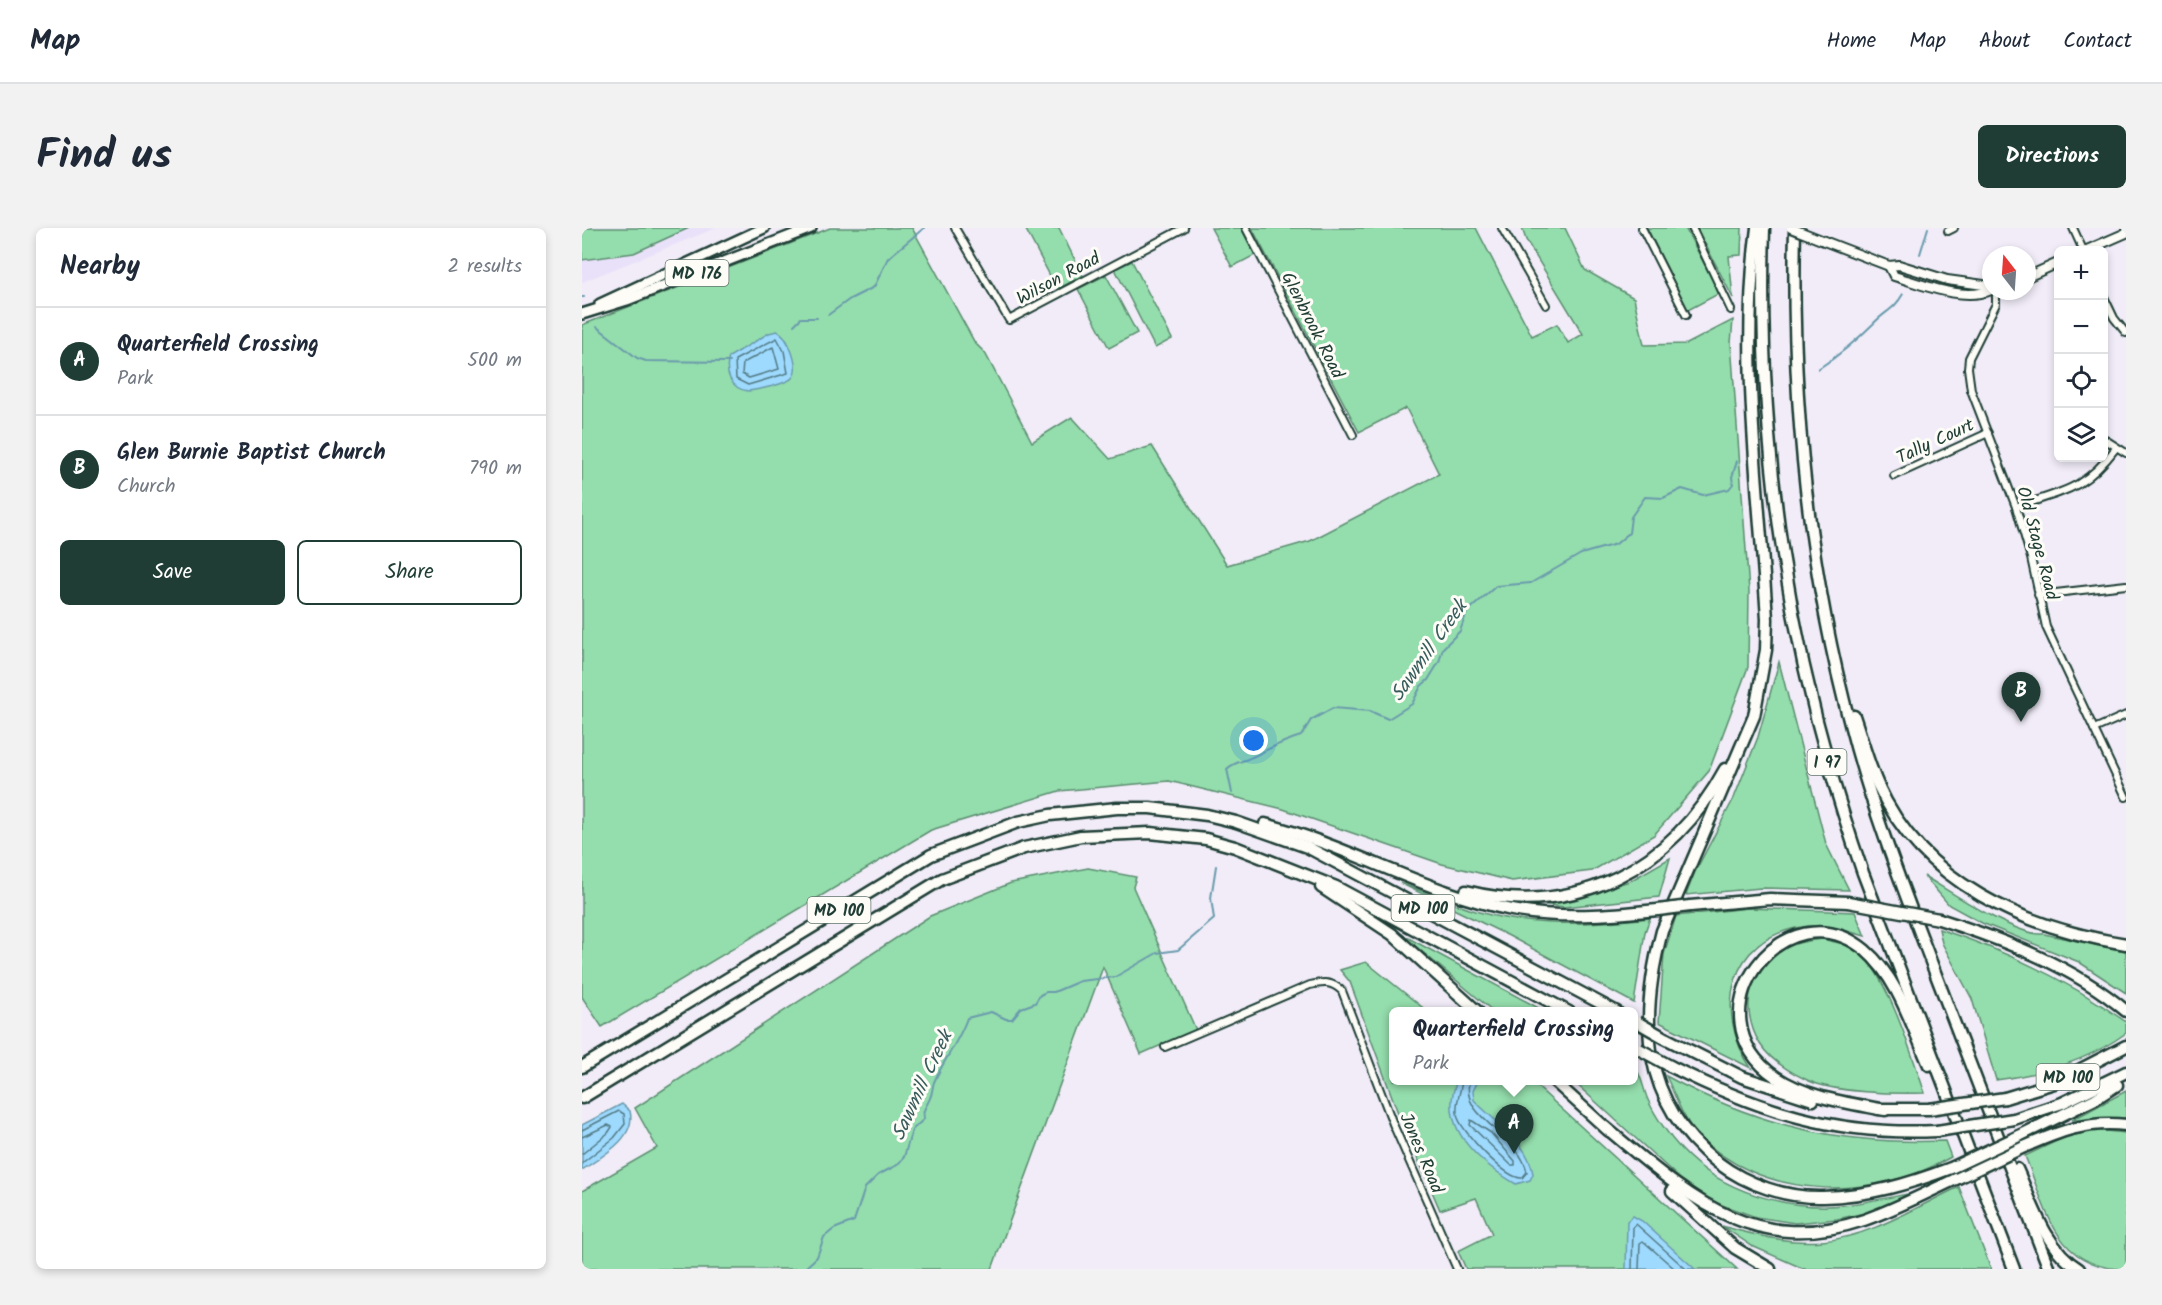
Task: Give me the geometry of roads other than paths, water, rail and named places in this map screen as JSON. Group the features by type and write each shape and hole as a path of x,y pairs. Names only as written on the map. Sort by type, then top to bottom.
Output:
{"highway":[{"path":"1757,228 1752,267 1751,391 1767,619 1766,650 1754,716 1675,893 1654,961 1647,1014 1654,1069 1661,1089 1685,1132 1726,1169 1771,1190 1821,1197 1851,1195 1954,1174 2074,1127 2126,1125"},
{"name":"I 97","path":"1764,228 1763,352 1772,490 1787,588 1808,690 1846,827 2014,1269"},
{"name":"I 97","path":"1793,228 1800,441 1813,543 1831,647 1851,730 1878,819 2049,1269"},
{"path":"1831,647 1878,786 1900,823 1924,853 1958,882 2025,917 2082,936 2126,944"},
{"path":"1408,876 1480,894 1525,898 1569,893 1611,880 1654,856 1688,826 1706,802 1754,716"},
{"name":"MD 100","path":"582,1067 905,870 957,843 999,828 1050,815 1117,808 1183,811 1236,822 1307,847 1609,1007"},
{"path":"1183,811 1236,817 1276,827 1477,901 1536,914 1593,916 1770,899 1848,902 1939,920 2028,952 2086,984 2126,1011"},
{"name":"MD 100","path":"582,1098 950,875 997,856 1082,836 1150,833 1206,839 1234,847 1336,887 1561,1007"},
{"path":"1281,865 1367,916 1473,1007"},
{"path":"1885,1110 1806,1092 1776,1077 1754,1055 1743,1031 1740,1016 1742,990 1757,963 1783,942 1813,934 1826,934 1854,943 1877,962 1896,992 1911,1024 1998,1227"},
{"name":"MD 100","path":"1638,1023 1721,1067 1766,1086 1825,1102 1885,1110 1929,1109 2005,1098 2074,1074 2126,1046"},
{"path":"1962,1042 2050,1239 2060,1253 2079,1269"},
{"name":"MD 100","path":"1638,1048 1740,1100 1796,1118 1864,1130 1937,1131 2014,1119 2062,1103 2126,1072"},
{"path":"1605,1127 1696,1201 1734,1219 1774,1228 1799,1230 1844,1225 1887,1210 2019,1136 2095,1099 2126,1079"},
{"path":"1559,1085 1719,1235 1770,1269"}],"main road":[{"name":"MD 176","path":"582,314 764,228"},
{"path":"784,228 784,239"},
{"name":"MD 176","path":"582,314 627,300 811,228"}],"street":[{"name":"Wilson Road","path":"955,228 1009,320 1184,228"},
{"name":"Glenbrook Road","path":"1246,228 1353,435"},
{"path":"1502,228 1546,305"},
{"path":"1642,228 1686,315"},
{"path":"1692,228 1731,310"},
{"path":"1793,228 1889,266 1894,276 1942,289 1982,293"},
{"path":"2073,228 2083,246"},
{"path":"2095,246 2126,233"},
{"path":"2036,273 2054,265"},
{"name":"Old Stage Road","path":"1996,300 1973,347 1968,368 1974,399 2016,507 2052,643 2126,797"},
{"path":"2105,300 2114,318 2126,333"},
{"name":"Tally Court","path":"1894,476 1988,434"},
{"path":"2108,442 2126,453"},
{"path":"2016,507 2072,489 2097,472 2116,448"},
{"path":"2038,595 2126,585"},
{"path":"2094,729 2126,715"},
{"name":"Jones Road","path":"1165,1047 1310,985 1327,982 1337,986 1342,991 1398,1135 1457,1269"}],"water":[{"path":"777,331 785,338 792,352 795,366 793,377 779,384 748,391 733,384 727,369 729,357 769,333"},
{"path":"1456,1085 1476,1085 1473,1091 1474,1100 1518,1142 1525,1152 1533,1174 1530,1180 1516,1184 1476,1154 1465,1142 1457,1128 1452,1098"},
{"path":"622,1104 630,1111 631,1121 628,1130 616,1146 582,1170 582,1125"},
{"path":"1633,1216 1642,1221 1695,1269 1626,1269 1627,1221"}],"waterway":[{"path":"828,315 850,299 874,287 888,258 924,228"},
{"name":"Sawmill Creek","path":"1920,254 1928,228"},
{"name":"Sawmill Creek","path":"1818,369 1833,359 1893,307 1903,294"},
{"path":"794,325 801,318 817,318"},
{"path":"597,327 637,358 646,361 730,362"},
{"name":"Sawmill Creek","path":"1232,793 1227,769 1236,763 1301,736 1311,720 1333,708 1370,711 1388,719 1412,704 1421,686 1428,680 1439,662 1443,648 1460,631 1467,612 1496,586 1531,583 1581,554 1616,544 1629,533 1631,517 1645,497 1663,498 1682,489 1703,495 1729,489 1733,484 1732,477 1737,461"},
{"name":"Sawmill Creek","path":"804,1269 817,1257 824,1237 834,1229 854,1221 865,1188 878,1175 897,1165 904,1157 912,1130 924,1119 924,1111 934,1082 967,1018 991,1012 1006,1019 1012,1019 1021,1008 1035,1003 1040,995 1046,992 1054,992 1080,981 1115,977 1157,953 1178,950 1214,919 1211,898 1216,866"}],"place":[{"name":"Glen Burnie Baptist Church","path":"2021,722"},
{"name":"Quarterfield Crossing","path":"1514,1154"}]}
